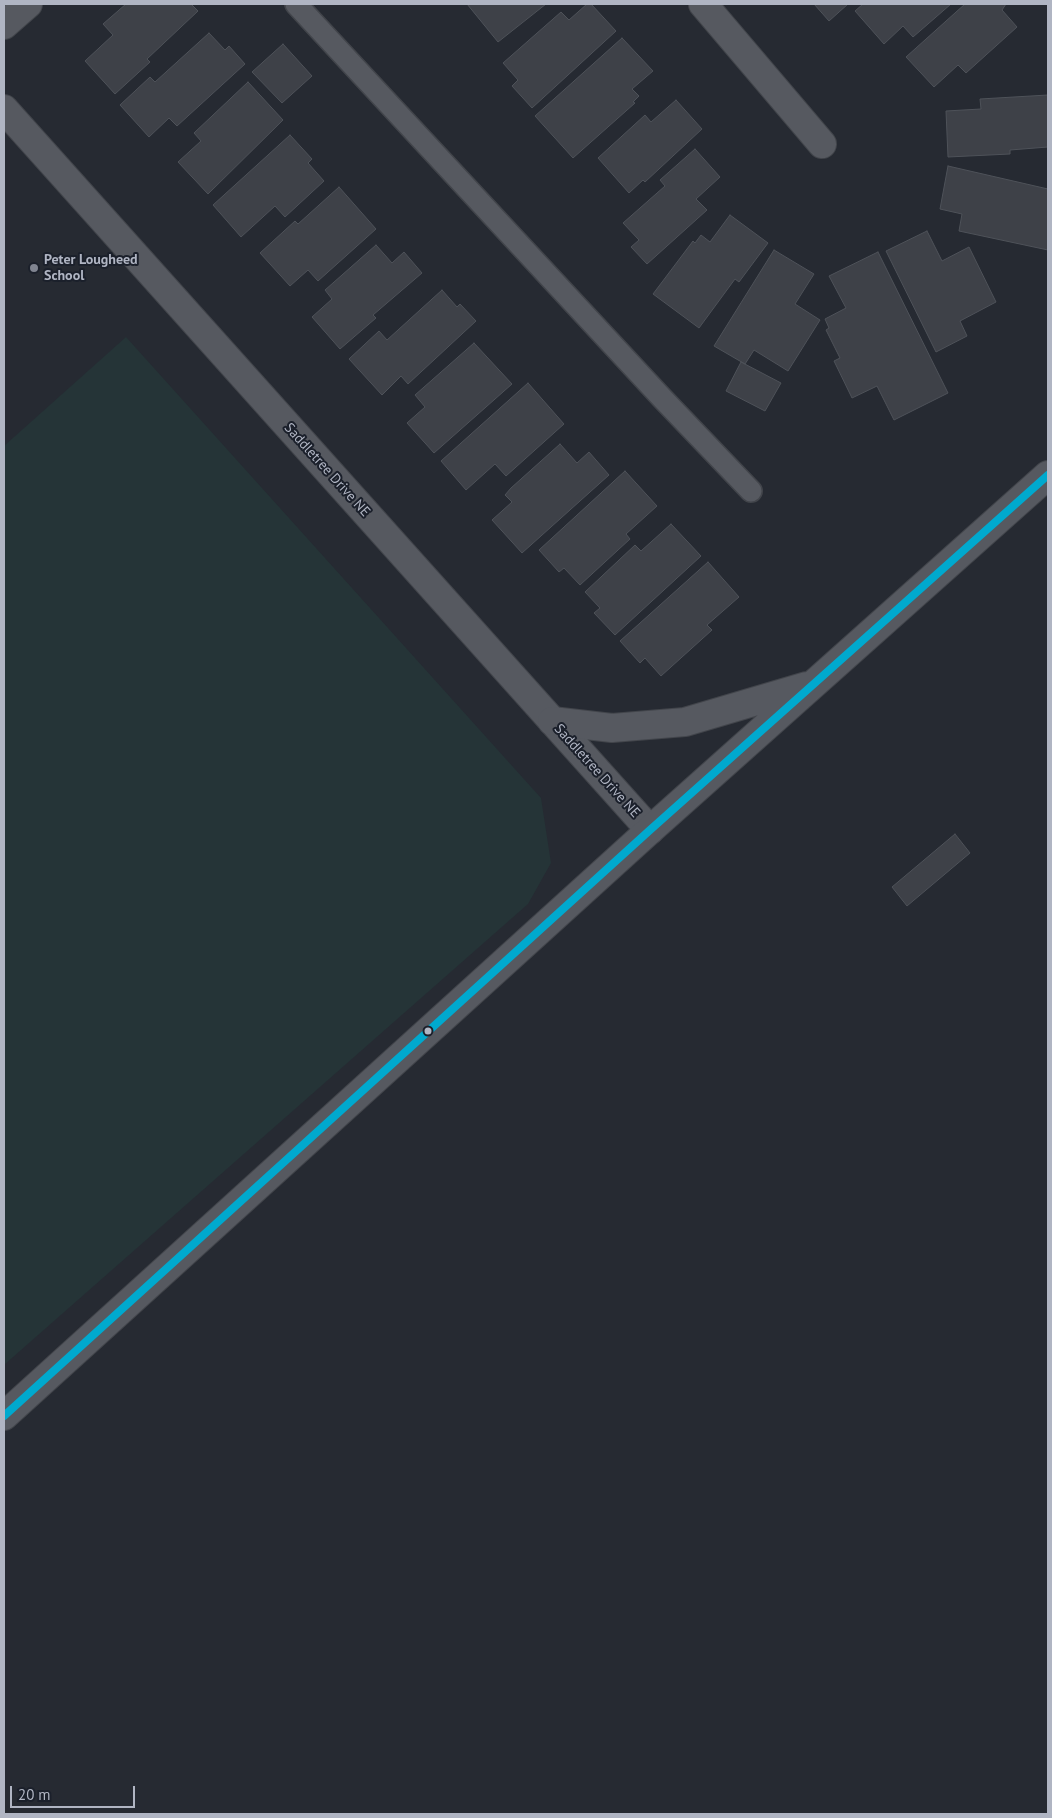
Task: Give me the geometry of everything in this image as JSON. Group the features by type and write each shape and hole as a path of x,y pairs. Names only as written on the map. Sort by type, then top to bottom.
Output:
{"street":[{"path":"4,26 28,4"},
{"path":"704,4 822,144"},
{"name":"Saddletree Drive NE","path":"4,109 650,830"},
{"path":"4,1416 650,830 816,684 1048,475"},
{"path":"552,721 612,728 685,722 816,684"}],"lane":[{"path":"296,4 751,492"}],"shaded area":[{"path":"126,337 541,798 551,863 528,904 4,1365 4,446"}],"building":[{"path":"126,4 191,4 198,11 147,59 150,62 115,94 85,61 113,35 103,24"},
{"path":"467,4 546,4 498,42"},
{"path":"587,4 591,4 616,31 532,108 512,86 518,80 503,63 561,12 569,20"},
{"path":"814,4 848,4 829,21"},
{"path":"863,4 951,4 913,37 903,26 884,44 855,11"},
{"path":"965,4 1006,4 1002,10 1017,27 966,73 958,65 934,87 906,57"},
{"path":"209,33 225,50 229,46 245,64 177,126 169,118 149,137 120,105 150,77 155,82"},
{"path":"622,38 653,71 632,89 639,96 633,102 635,103 573,158 535,116"},
{"path":"283,44 312,76 282,103 252,72"},
{"path":"248,82 283,120 208,194 178,162 201,141 194,133"},
{"path":"1048,95 1048,147 1010,150 1010,154 948,157 946,111 981,109 980,99"},
{"path":"676,100 702,129 645,182 643,180 629,193 598,158 645,115 651,122"},
{"path":"290,135 312,159 308,163 324,181 285,217 275,206 241,237 213,205"},
{"path":"695,149 720,177 696,199 707,210 647,264 631,247 639,240 623,223 665,186 660,180"},
{"path":"948,166 1048,189 1048,250 959,231 962,214 940,209"},
{"path":"339,187 376,229 318,281 308,270 290,286 260,253 295,221 298,224"},
{"path":"730,215 768,243 739,282 735,279 699,328 653,294 693,241 695,243 701,235 710,242"},
{"path":"927,231 942,261 969,247 996,302 960,321 967,336 936,352 886,251"},
{"path":"376,245 392,263 404,252 422,273 373,315 376,318 340,349 312,317 332,299 325,290"},
{"path":"774,250 814,274 795,304 820,320 788,371 754,350 745,364 714,346"},
{"path":"878,252 948,393 894,420 877,386 852,398 834,361 840,358 826,330 829,328 825,319 846,308 829,276"},
{"path":"442,290 457,307 460,304 476,321 408,384 401,376 382,395 349,359 379,331 387,340"},
{"path":"474,343 512,384 434,453 407,423 425,407 415,395"},
{"path":"741,362 781,383 765,411 726,391"},
{"path":"528,383 564,424 506,476 495,464 466,490 441,461"},
{"path":"560,444 577,463 589,452 609,475 522,553 492,520 512,502 505,495 511,488"},
{"path":"625,471 657,506 626,534 630,539 580,585 564,568 559,572 539,550"},
{"path":"671,524 701,556 615,635 594,613 600,608 585,592 635,545 641,551"},
{"path":"708,562 739,597 707,625 712,630 661,676 645,658 640,663 620,641"},
{"path":"955,834 970,853 907,906 892,887"}],"transit line":[{"path":"4,1416 650,830 1048,475"}],"place":[{"name":"Peter Lougheed School","path":"34,268"}]}
